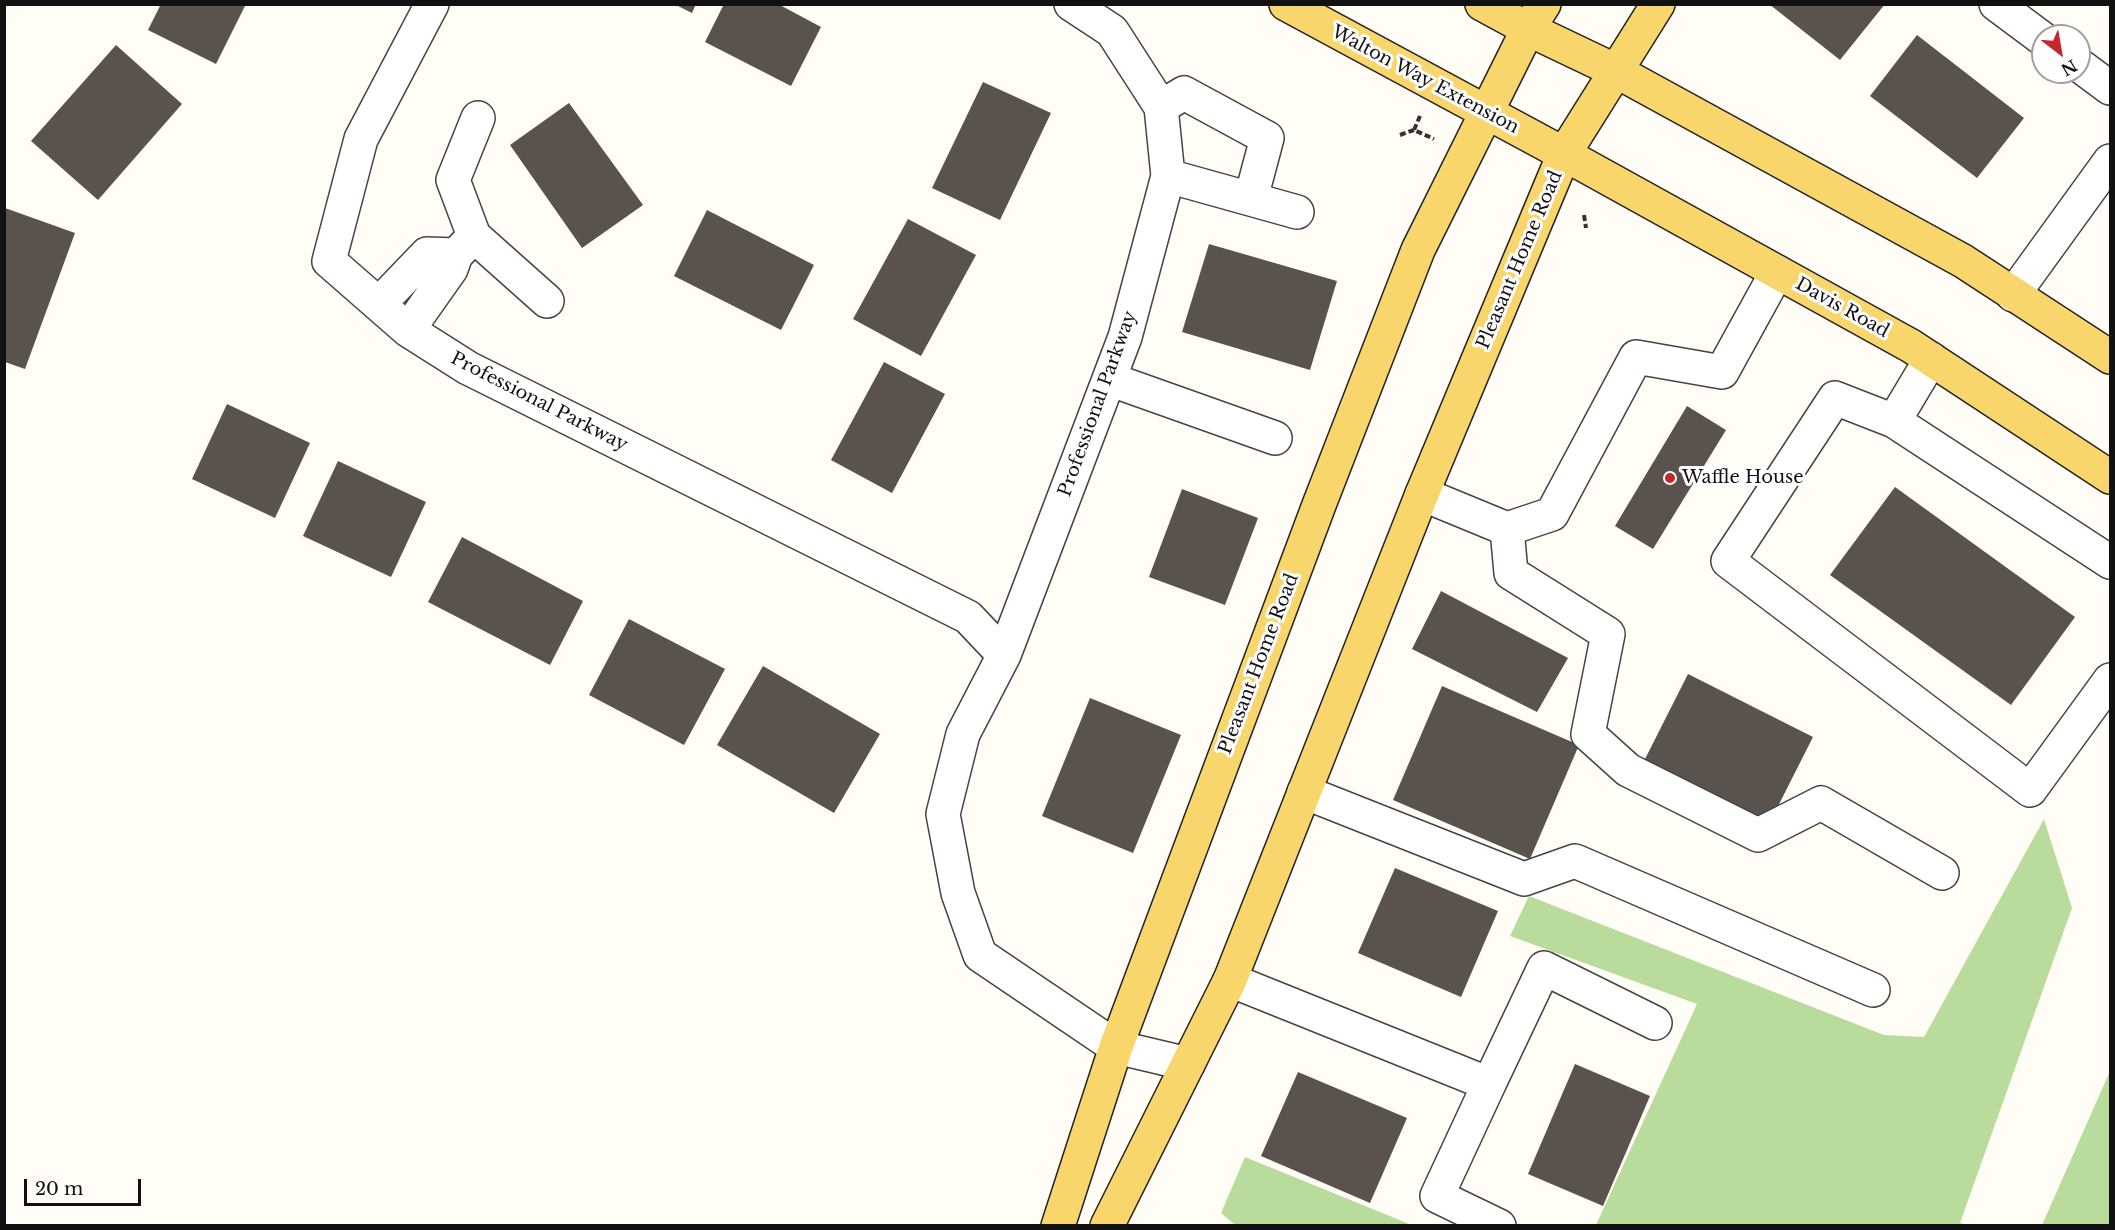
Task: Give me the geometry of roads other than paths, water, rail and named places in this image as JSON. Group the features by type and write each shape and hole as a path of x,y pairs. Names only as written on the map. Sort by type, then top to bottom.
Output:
{"main road":[{"name":"Walton Way Extension","path":"1286,4 1564,154"},
{"path":"1482,4 1536,17 1616,71 1963,261 2110,357"},
{"name":"Pleasant Home Road","path":"1107,1226 1230,980 1422,494 1564,154 1658,4"},
{"name":"Pleasant Home Road","path":"1058,1226 1116,1047 1315,516 1418,250 1536,17"},
{"name":"Davis Road","path":"1564,154 1911,346 2110,477"}],"street":[{"name":"Professional Parkway","path":"432,4 361,139 329,261 408,330 468,368 968,617 1004,655"},
{"name":"Professional Parkway","path":"1071,4 1112,31 1161,106 1168,176 1125,337 1004,655 963,734 943,814 958,893 980,955 1116,1047 1188,1064"},
{"path":"1996,4 2031,30"},
{"path":"2091,74 2110,88"},
{"path":"1161,106 1184,93 1267,138 1251,198"},
{"path":"408,330 465,245 453,180 478,118"},
{"path":"2013,295 2110,161"},
{"path":"1168,176 1297,212"},
{"path":"379,304 427,254 465,245 547,301"},
{"path":"1422,494 1507,529 1552,514 1636,357 1722,372 1777,272"},
{"path":"1894,421 1931,359"},
{"path":"1109,379 1275,438"},
{"path":"2110,562 1894,421 1835,398 1728,561 2030,790 2110,680"},
{"path":"1507,529 1511,573 1608,634 1588,734 1628,770 1758,835 1821,803 1942,873"},
{"path":"1304,792 1524,879 1575,861 1873,990"},
{"path":"1498,1226 1437,1196 1544,968 1655,1023"},
{"path":"1230,980 1489,1084"}],"place":[{"name":"Waffle House","path":"1670,478"}]}
